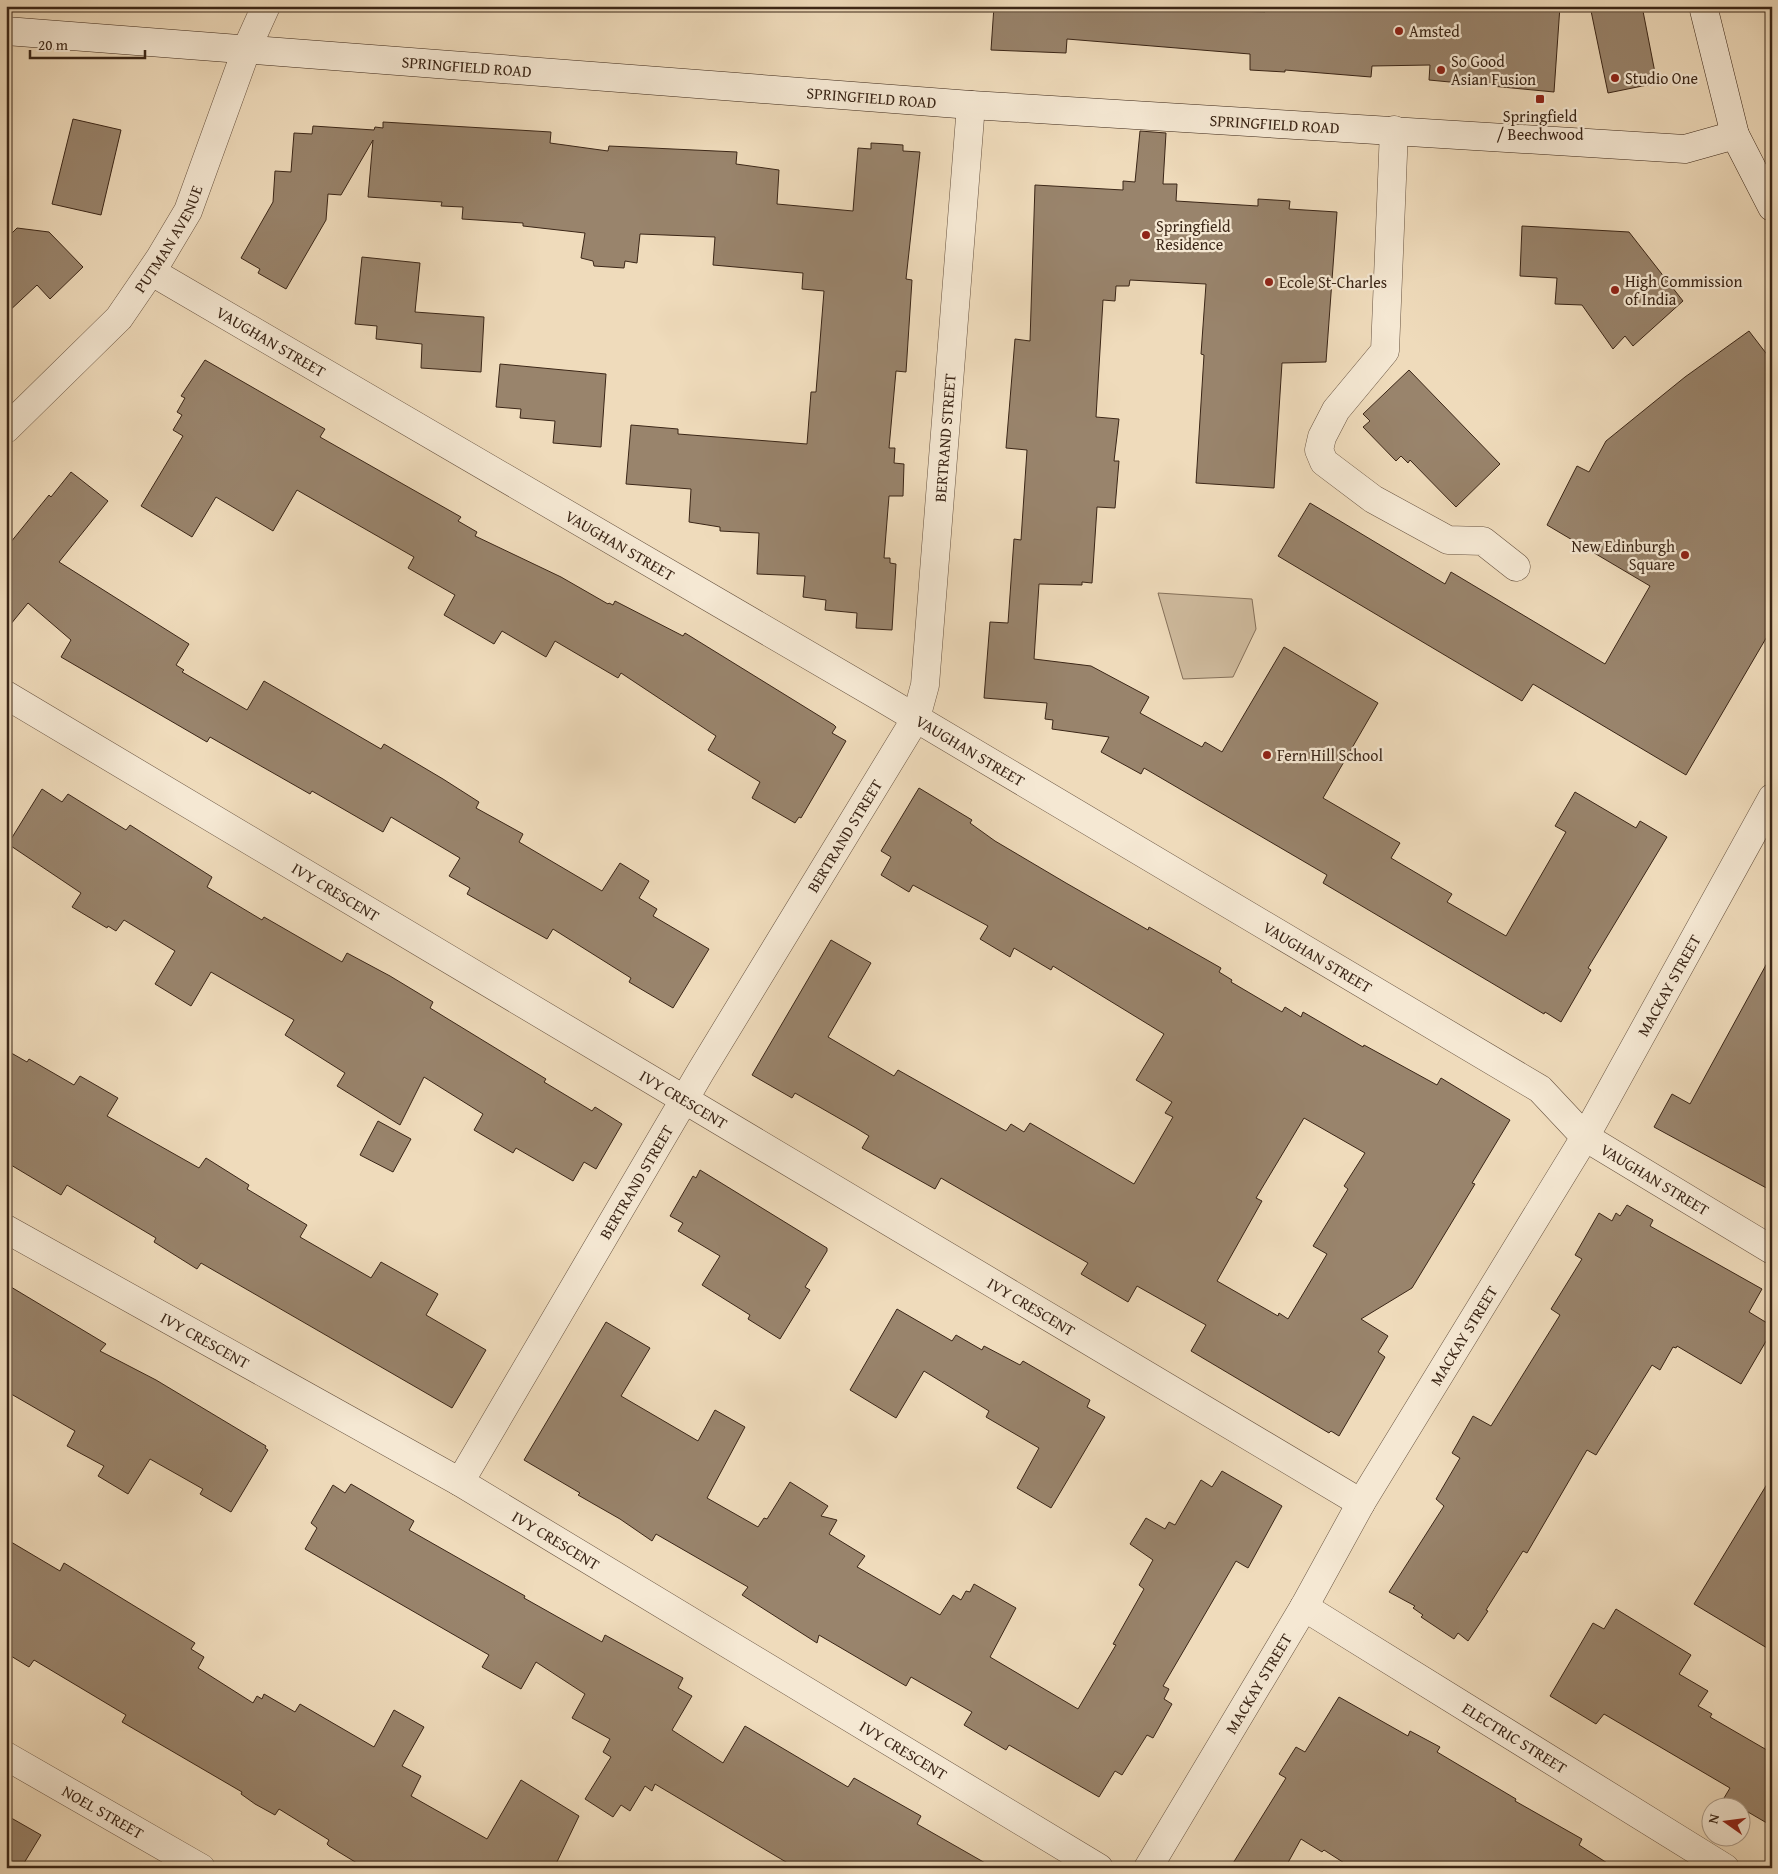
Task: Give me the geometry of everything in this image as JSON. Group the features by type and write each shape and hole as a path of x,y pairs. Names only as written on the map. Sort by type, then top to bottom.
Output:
{"street":[{"name":"PUTMAN AVENUE","path":"6,429 119,318 152,272 188,211 247,48 266,6"},
{"path":"1702,6 1735,135 1772,207"},
{"name":"SPRINGFIELD ROAD","path":"6,31 971,105 1685,149 1735,135"},
{"name":"BERTRAND STREET","path":"460,1482 683,1100 916,718 925,685 971,105"},
{"path":"1394,130 1385,351 1336,410 1322,437 1319,450 1324,462 1372,499 1448,540 1483,541 1516,566"},
{"name":"VAUGHAN STREET","path":"152,272 916,718 1540,1089 1585,1137 1772,1250"},
{"name":"IVY CRESCENT","path":"6,695 1361,1503"},
{"name":"MACKAY STREET","path":"1148,1868 1304,1607 1361,1503 1585,1137 1772,798"},
{"name":"IVY CRESCENT","path":"6,1229 460,1482 1099,1868"},
{"name":"ELECTRIC STREET","path":"1304,1607 1725,1868"},
{"name":"NOEL STREET","path":"6,1756 201,1868"}],"shaded area":[{"path":"1158,593 1252,599 1256,629 1233,677 1183,679"}],"building":[{"path":"994,6 1204,6 1204,10 1265,12 1265,6 1560,6 1554,92 1429,80 1430,65 1372,66 1371,77 1285,70 1285,72 1250,70 1250,54 1067,39 1066,53 991,50"},
{"path":"1590,6 1642,6 1657,83 1608,93"},
{"path":"73,119 121,130 101,215 52,204"},
{"path":"383,122 551,132 550,143 608,151 609,146 737,152 736,164 779,170 777,204 853,211 858,148 871,149 871,143 889,144 903,145 903,151 920,152 906,279 912,280 906,372 896,371 889,448 895,448 894,463 904,464 903,496 889,496 884,558 890,558 890,563 896,564 892,630 856,628 857,613 825,610 826,600 803,597 805,576 757,574 759,533 720,531 720,527 689,522 691,489 626,484 631,425 678,429 678,434 807,444 811,392 816,392 824,291 802,289 803,273 713,265 715,237 640,234 637,263 625,261 624,268 594,266 593,261 581,258 585,233 523,226 523,223 462,219 463,207 441,206 442,202 368,197 373,140 341,195 328,194 326,220 286,289 258,273 260,269 241,258 273,202 275,171 291,172 294,133 312,134 313,126 374,130 375,127 383,128"},
{"path":"1140,131 1166,133 1163,184 1177,184 1176,201 1258,206 1258,199 1290,201 1289,209 1337,212 1326,362 1282,363 1274,488 1196,483 1204,355 1201,354 1206,284 1130,280 1129,286 1116,286 1115,301 1103,300 1096,417 1119,419 1114,461 1119,461 1115,508 1097,507 1092,583 1082,582 1082,585 1039,584 1034,659 1091,666 1149,697 1140,713 1202,747 1205,742 1222,752 1284,647 1378,703 1323,798 1400,843 1391,858 1452,894 1447,902 1506,936 1566,832 1555,826 1575,792 1636,828 1640,821 1667,837 1588,968 1591,970 1561,1022 1545,1012 1544,1014 1323,883 1327,875 1144,768 1141,774 1101,752 1109,737 1052,729 1053,720 1045,719 1047,703 984,698 990,622 1008,623 1014,539 1021,540 1027,450 1006,448 1015,339 1030,341 1035,185 1123,190 1123,181 1135,182"},
{"name":"High Commission of India","path":"1522,226 1629,232 1683,301 1633,346 1625,336 1613,349 1582,305 1555,304 1557,278 1520,276"},
{"path":"17,228 49,232 83,267 50,299 37,285 6,314 6,239"},
{"path":"362,257 420,263 415,312 484,317 481,372 421,368 422,344 376,339 377,326 355,324"},
{"name":"New Edinburgh Square","path":"1749,331 1772,361 1772,628 1686,775 1533,684 1522,701 1278,556 1310,503 1445,584 1451,572 1605,664 1650,586 1547,525 1577,466 1589,472 1606,441 1685,377"},
{"path":"205,360 325,429 320,437 461,517 458,521 477,532 475,536 561,577 608,604 613,605 615,601 683,636 685,633 834,725 836,727 832,733 846,741 801,818 799,817 795,823 752,798 760,782 708,750 716,736 621,673 618,678 555,641 546,657 502,631 494,644 444,615 455,595 408,568 414,557 297,490 273,531 216,497 192,537 141,506 183,436 173,430 182,415 177,412 185,398 181,396"},
{"path":"500,364 606,374 601,447 553,443 555,421 520,418 521,409 496,407"},
{"path":"1409,370 1500,464 1456,507 1410,460 1408,463 1401,456 1396,461 1363,427 1370,421 1363,414"},
{"path":"71,472 108,501 59,562 189,644 176,665 184,670 182,672 247,710 264,681 381,749 384,744 443,779 479,802 476,808 523,834 519,842 602,891 620,863 649,881 639,898 657,909 653,916 709,949 673,1008 629,982 631,978 553,929 547,939 467,894 470,888 449,876 460,858 391,817 383,832 312,791 310,794 210,737 207,742 61,657 71,640 28,603 6,630 6,548 49,495 51,497"},
{"path":"919,788 972,820 970,823 995,841 1148,930 1149,927 1221,968 1219,972 1232,980 1231,982 1282,1012 1285,1007 1301,1017 1303,1012 1363,1047 1364,1045 1437,1085 1441,1078 1510,1120 1472,1183 1475,1184 1412,1288 1361,1319 1388,1336 1378,1352 1385,1357 1339,1436 1331,1431 1329,1433 1191,1351 1206,1325 1137,1286 1128,1302 1081,1274 1088,1263 941,1178 935,1189 862,1148 869,1136 795,1093 792,1098 752,1075 831,940 871,963 828,1037 894,1076 898,1070 1006,1131 1011,1124 1024,1132 1030,1123 1134,1184 1173,1117 1165,1113 1172,1102 1136,1080 1164,1034 1053,966 1051,970 1014,948 1010,957 980,939 988,926 913,885 909,892 881,875 891,857 881,851","holes":["1304,1118 1365,1153 1344,1186 1348,1189 1313,1246 1327,1254 1288,1319 1279,1313 1278,1316 1217,1281 1262,1201 1256,1198"]},
{"path":"42,789 62,802 68,794 126,830 130,825 212,877 207,887 262,920 264,917 342,962 347,953 390,976 433,1002 430,1008 546,1079 544,1082 592,1111 595,1107 622,1124 596,1169 584,1162 573,1181 516,1148 513,1153 474,1130 483,1114 424,1077 400,1125 337,1086 345,1073 285,1035 294,1020 211,972 191,1006 155,984 175,951 124,920 116,931 108,926 107,928 72,907 81,893 8,844"},
{"path":"1772,954 1772,1191 1654,1127 1672,1094 1690,1104"},
{"path":"6,1050 27,1062 29,1059 74,1085 80,1076 118,1098 107,1116 199,1168 206,1158 249,1185 247,1189 307,1225 300,1237 371,1278 381,1262 438,1294 426,1315 486,1350 452,1408 201,1263 197,1269 154,1242 156,1238 67,1185 61,1195 6,1162"},
{"path":"378,1121 411,1139 393,1172 360,1155"},
{"path":"700,1170 827,1248 805,1287 810,1290 780,1339 748,1319 750,1315 702,1285 720,1256 678,1231 683,1223 670,1216 693,1176 696,1178"},
{"path":"1627,1205 1653,1220 1650,1226 1762,1289 1749,1312 1772,1326 1772,1331 1741,1384 1677,1346 1676,1348 1673,1347 1660,1370 1652,1365 1596,1455 1587,1450 1527,1553 1523,1551 1468,1641 1458,1633 1454,1639 1421,1617 1423,1615 1413,1608 1415,1606 1389,1592 1444,1506 1436,1499 1460,1458 1452,1453 1473,1416 1491,1426 1560,1315 1551,1309 1582,1259 1575,1255 1599,1213 1612,1221 1616,1213 1620,1216"},
{"path":"6,1284 106,1344 100,1351 156,1380 266,1446 265,1448 268,1450 231,1512 200,1494 203,1489 150,1459 128,1494 98,1476 104,1466 67,1446 75,1431 6,1391"},
{"path":"897,1309 952,1341 956,1335 982,1350 984,1346 1020,1365 1023,1361 1090,1400 1087,1407 1105,1417 1051,1508 1017,1488 1039,1448 986,1417 989,1411 924,1371 896,1418 850,1390"},
{"path":"606,1322 650,1348 621,1396 698,1441 715,1410 745,1427 707,1498 758,1527 764,1518 767,1519 790,1482 828,1506 821,1516 837,1520 829,1534 865,1556 857,1567 940,1615 953,1595 961,1600 966,1591 970,1592 974,1584 1016,1608 990,1657 1078,1709 1116,1645 1113,1644 1144,1589 1139,1585 1153,1560 1130,1544 1146,1518 1165,1529 1169,1522 1175,1525 1201,1480 1212,1487 1222,1471 1282,1506 1248,1568 1236,1561 1163,1686 1169,1689 1164,1699 1172,1704 1153,1738 1147,1735 1122,1775 1115,1771 1099,1797 1009,1745 1006,1750 964,1725 972,1712 911,1677 906,1686 819,1635 817,1643 742,1595 748,1587 656,1534 652,1541 620,1519 578,1495 580,1493 524,1460"},
{"path":"1772,1476 1772,1651 1694,1604"},
{"path":"351,1484 414,1521 409,1530 525,1596 524,1598 602,1642 605,1635 683,1678 678,1688 692,1696 672,1730 723,1763 745,1726 848,1787 854,1778 921,1816 917,1824 994,1868 796,1868 655,1784 652,1791 645,1786 630,1811 621,1805 613,1817 585,1799 611,1757 603,1752 610,1739 572,1718 585,1694 536,1662 521,1689 482,1667 489,1655 305,1549 317,1528 311,1523 333,1485 345,1493"},
{"path":"6,1539 60,1571 64,1563 195,1643 191,1649 204,1657 198,1668 253,1703 257,1696 262,1699 264,1694 295,1712 300,1704 374,1747 394,1710 424,1727 402,1766 421,1776 411,1796 487,1839 521,1780 579,1816 554,1868 365,1868 329,1846 327,1844 329,1840 279,1809 275,1815 255,1804 241,1794 242,1792 122,1722 126,1715 34,1660 29,1667 6,1653"},
{"path":"1616,1609 1691,1655 1679,1674 1708,1691 1698,1706 1712,1714 1710,1717 1772,1753 1772,1826 1750,1813 1750,1796 1725,1796 1730,1788 1604,1714 1596,1724 1550,1696 1593,1623 1604,1629"},
{"path":"1339,1697 1408,1736 1410,1731 1440,1747 1437,1752 1516,1799 1515,1801 1582,1839 1579,1845 1615,1868 1352,1868 1324,1850 1322,1852 1301,1839 1285,1868 1230,1868 1286,1778 1279,1774 1296,1747 1305,1752"},
{"path":"6,1815 41,1835 21,1868 6,1868"}],"place":[{"name":"Amsted","path":"1399,31"},
{"name":"So Good Asian Fusion","path":"1441,70"},
{"name":"Studio One","path":"1615,78"},
{"name":"Springfield / Beechwood","path":"1540,99"},
{"name":"Springfield Residence","path":"1146,235"},
{"name":"Ecole St-Charles","path":"1269,282"},
{"name":"High Commission of India","path":"1615,290"},
{"name":"New Edinburgh Square","path":"1685,555"},
{"name":"Fern Hill School","path":"1267,755"}]}
